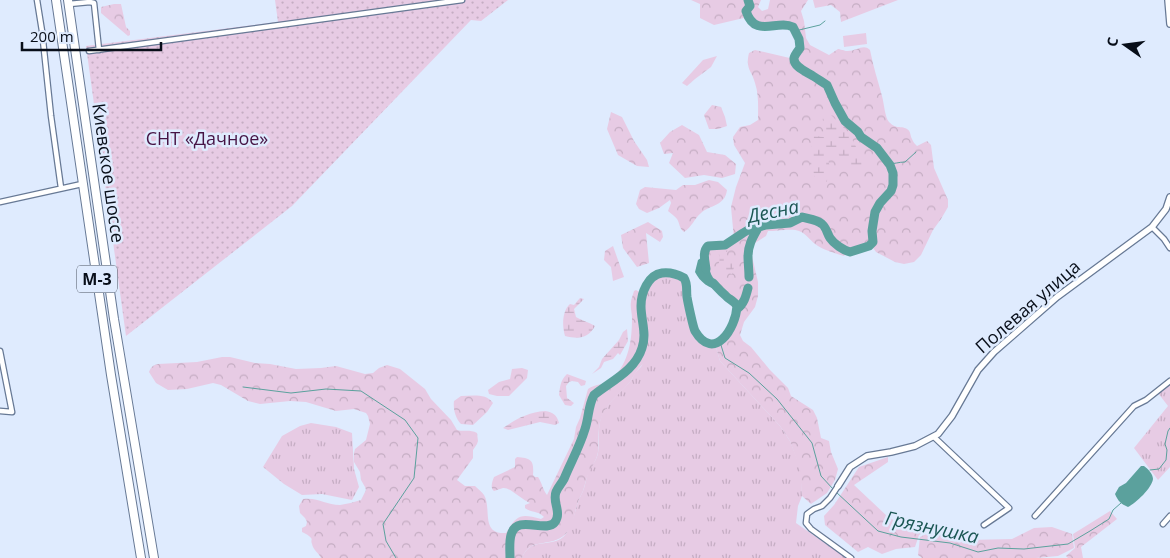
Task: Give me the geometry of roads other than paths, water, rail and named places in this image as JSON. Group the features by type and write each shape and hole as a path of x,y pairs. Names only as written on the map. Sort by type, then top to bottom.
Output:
{"highway":[{"name":"Киевское шоссе","path":"56,0 111,376 142,558"},
{"name":"Киевское шоссе","path":"68,2 115,327 154,558"}],"street":[{"path":"37,0 42,31 50,116 62,188"},
{"path":"89,51 462,0"},
{"path":"1168,0 1170,24"},
{"path":"68,2 94,3 99,50"},
{"path":"0,202 82,184"},
{"name":"Полевая улица","path":"838,486 850,467 867,456 915,446 938,434 952,416 978,370 994,352 1057,297 1152,228 1168,208 1170,197"},
{"path":"1152,228 1164,239 1170,248"},
{"path":"0,351 12,412 0,411"},
{"path":"1035,516 1134,406 1146,400 1170,381"},
{"path":"934,437 1009,508 984,525"},
{"path":"838,486 822,506 807,514 806,523 810,529 851,558"},
{"path":"1163,524 1170,516"}],"waterway":[{"name":"Десна","path":"706,269 704,254 708,246 725,245 748,230 766,225 790,223 802,217 820,222 832,240 847,251 850,252 869,246 873,242 872,231 875,212 891,191 893,185 893,173 890,165 877,148 861,137 845,121 827,85 801,69 794,61 800,48 799,39 793,27 787,25 761,26 755,24 746,11 750,6 748,0"},
{"path":"795,31 820,25 825,21"},
{"path":"888,164 905,162 916,152"},
{"path":"749,277 749,248 758,228"},
{"name":"Десна","path":"510,558 510,538 514,529 519,525 545,526 555,522 558,514 555,500 556,492 581,442 594,395 622,375 639,356 644,337 641,301 646,285 653,277 662,273 679,275 684,278 695,331 702,340 709,344 723,339 733,324 737,306 713,283"},
{"path":"737,309 743,302 748,288"},
{"name":"Грязнушка","path":"720,342 725,358 749,373 777,399 812,443 821,476 833,489"},
{"path":"243,387 291,393 326,389 361,391 405,420 418,438 414,478 383,524 386,541 396,558"},
{"name":"Грязнушка","path":"1150,470 1159,469 1166,460 1167,450 1165,444 1170,428"},
{"name":"Грязнушка","path":"836,492 878,531 901,537 950,543 978,552 998,548 1024,549 1068,544 1109,519 1113,510 1121,503"}],"park label":[{"name":"СНТ «Дачное»","path":"207,139"}]}
